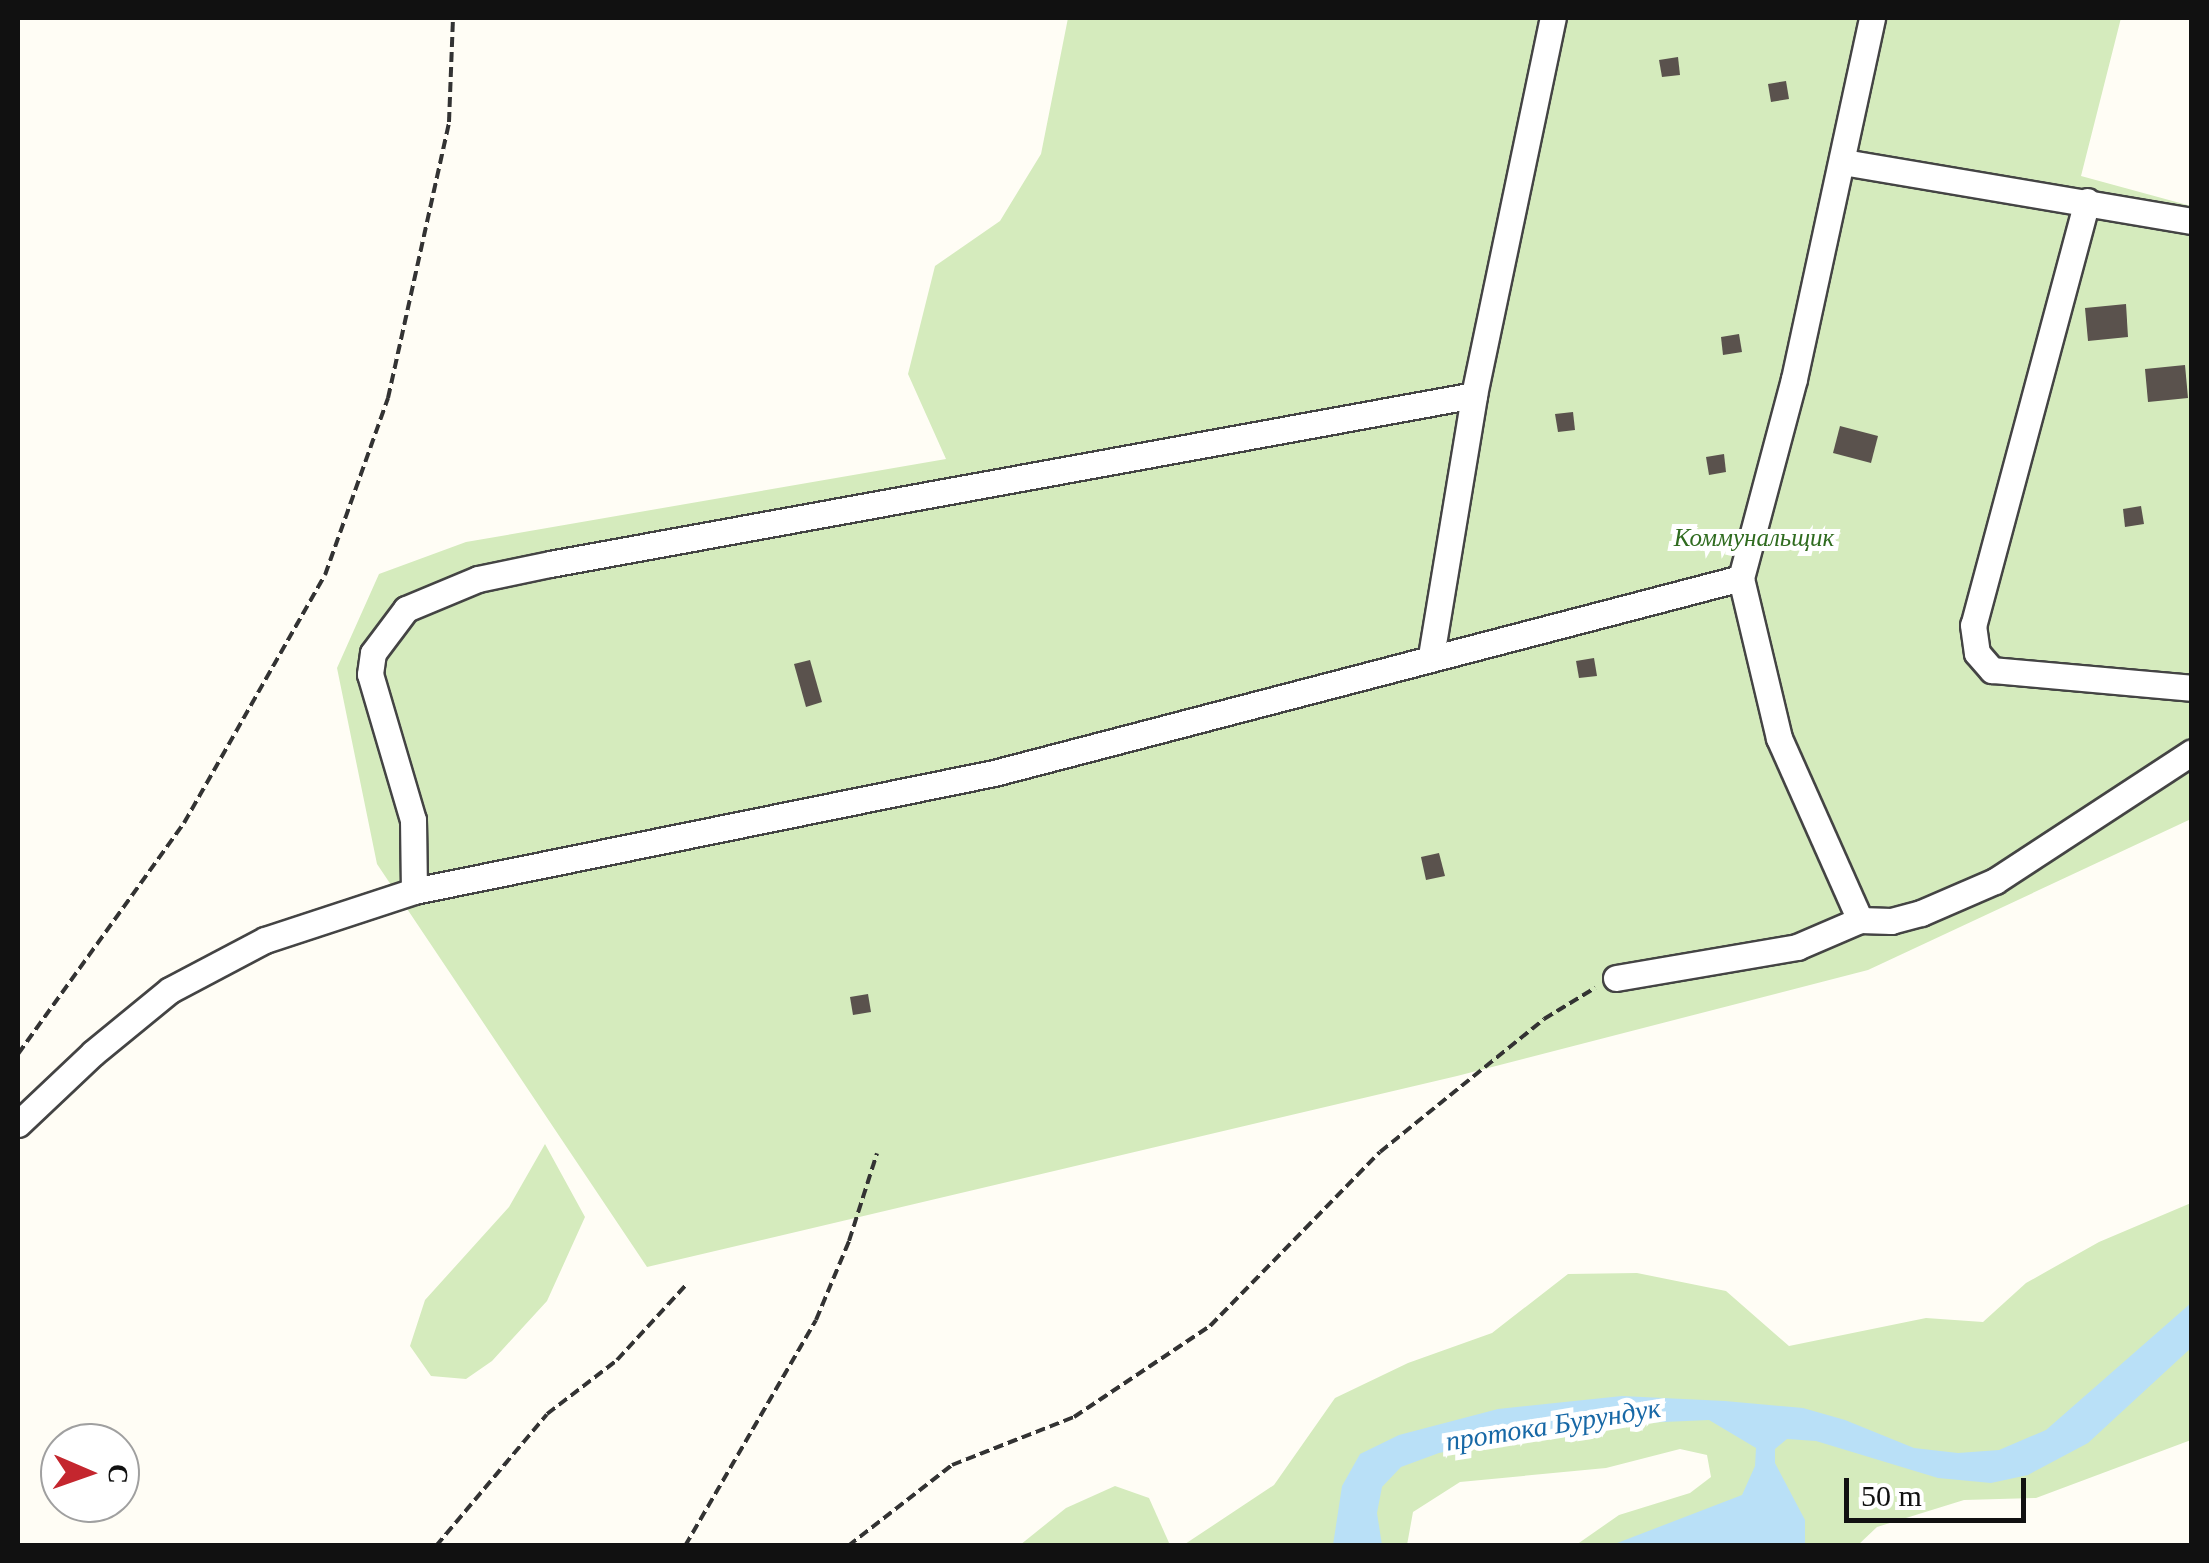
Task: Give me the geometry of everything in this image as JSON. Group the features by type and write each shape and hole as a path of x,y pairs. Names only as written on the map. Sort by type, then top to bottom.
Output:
{"street":[{"path":"1430,656 1474,395 1553,18"},
{"path":"1860,920 1779,738 1742,578 1794,378 1872,18"},
{"path":"1843,162 2192,221"},
{"path":"2086,201 1973,625 1977,653 1992,670 2192,688"},
{"path":"414,891 413,820 370,674 373,653 406,609 478,579 550,564 1474,395"},
{"path":"18,1124 93,1052 170,990 265,940 414,891 994,774 1430,656 1742,578"},
{"path":"1616,978 1797,947 1860,920 1906,919 1995,881 2192,752"}],"path":[{"path":"18,1054 184,823 325,574 388,398 450,122 453,18"},
{"path":"848,1546 952,1465 1074,1417 1210,1326 1380,1152 1544,1019 1616,978"},
{"path":"686,1546 816,1320 849,1241 877,1153"},
{"path":"436,1546 547,1414 618,1360 687,1284"}],"green space":[{"name":"Коммунальщик","path":"1068,18 2121,18 2081,176 2191,206 2191,819 1868,970 1457,1076 647,1267 377,864 337,668 379,574 466,542 946,459 908,374 935,266 1000,221 1041,154"},
{"path":"545,1144 585,1217 547,1301 492,1361 466,1379 431,1376 410,1346 425,1300 509,1207"},
{"path":"2191,1203 2191,1440 2036,1498 1964,1500 1877,1527 1858,1545 1576,1545 1619,1515 1690,1493 1711,1477 1707,1455 1680,1449 1606,1468 1460,1482 1413,1512 1407,1545 1182,1546 1274,1485 1335,1398 1408,1363 1492,1333 1568,1274 1637,1273 1726,1291 1789,1346 1926,1318 1983,1322 2026,1283 2099,1242"},
{"path":"1115,1486 1149,1498 1170,1545 1020,1545 1066,1508"}],"water":[{"name":"протока Бурундук","path":"2191,1303 2191,1348 2088,1443 2028,1475 1991,1483 1938,1478 1816,1441 1787,1439 1775,1449 1775,1463 1805,1520 1805,1545 1612,1545 1742,1495 1755,1466 1756,1448 1709,1420 1574,1426 1439,1453 1401,1467 1382,1487 1377,1513 1382,1545 1333,1545 1342,1486 1360,1454 1399,1435 1498,1409 1622,1396 1725,1401 1803,1408 1914,1448 1958,1453 1999,1450 2046,1430"}],"building":[{"path":"1678,57 1680,75 1662,77 1659,60"},
{"path":"1786,81 1789,99 1771,102 1768,84"},
{"path":"2126,304 2128,337 2088,341 2085,308"},
{"path":"1739,334 1742,352 1723,355 1721,337"},
{"path":"2185,365 2188,398 2148,402 2145,369"},
{"path":"1573,412 1575,430 1558,432 1555,414"},
{"path":"1840,426 1878,436 1871,463 1833,453"},
{"path":"1724,454 1726,472 1709,475 1706,457"},
{"path":"2141,506 2144,524 2125,527 2123,509"},
{"path":"1594,658 1597,676 1579,678 1576,661"},
{"path":"810,660 822,702 806,707 794,664"},
{"path":"1439,853 1445,876 1426,880 1421,857"},
{"path":"868,994 871,1012 853,1015 850,997"}]}
